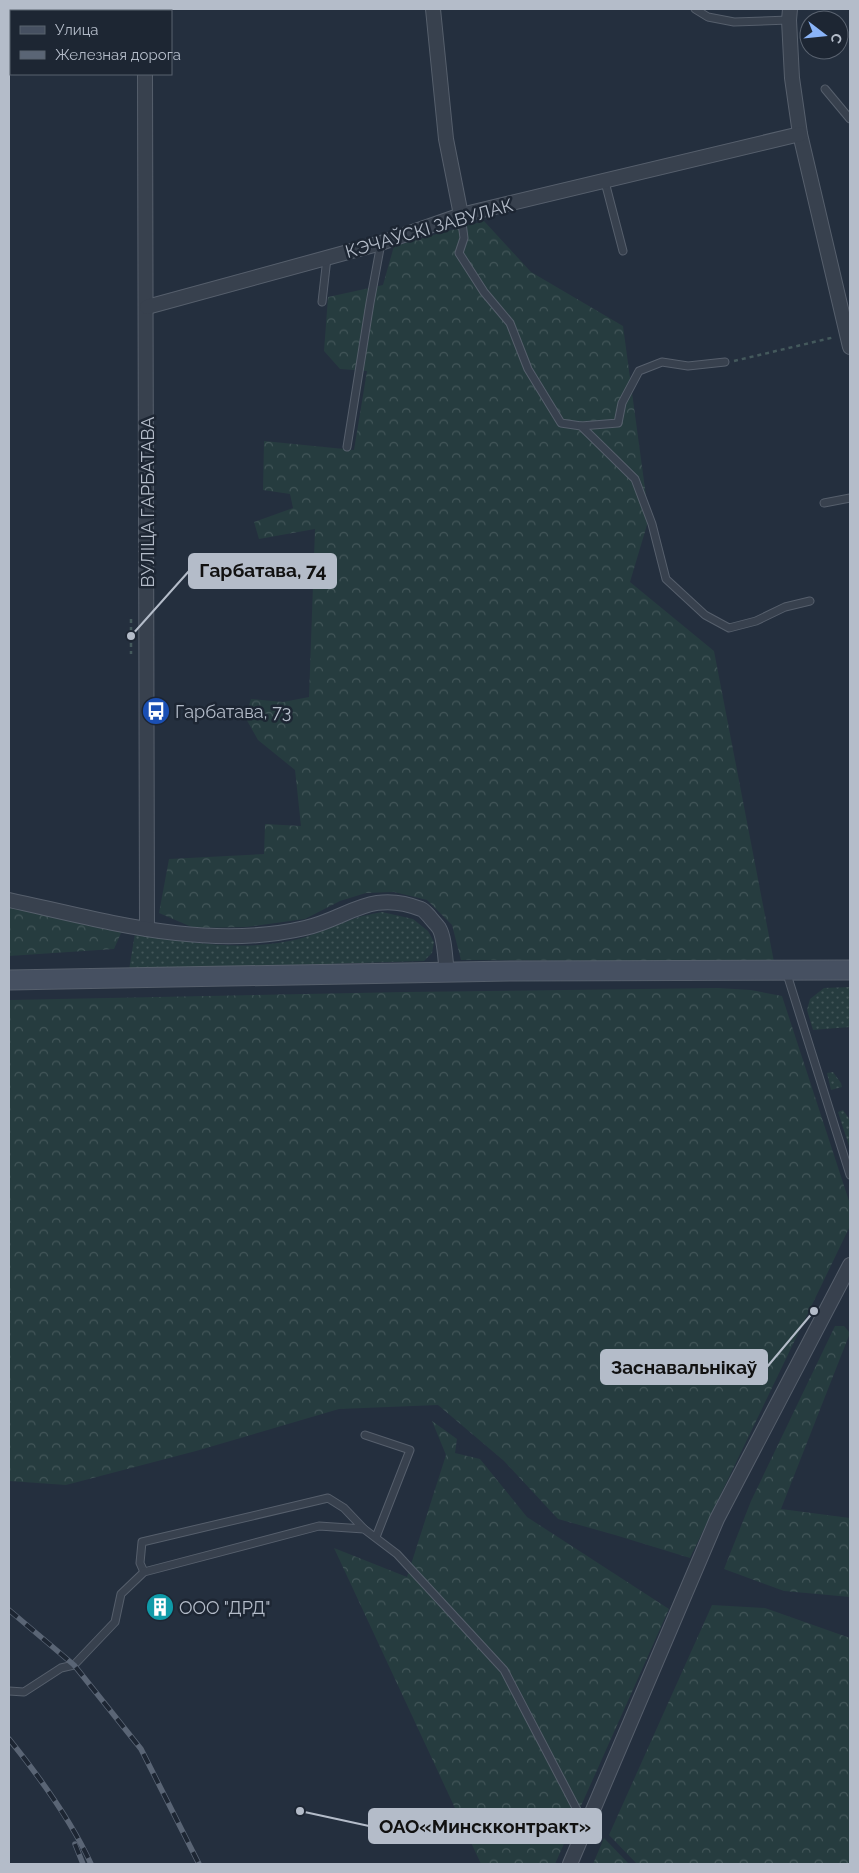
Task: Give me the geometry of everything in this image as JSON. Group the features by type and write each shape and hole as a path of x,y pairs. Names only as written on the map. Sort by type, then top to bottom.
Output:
{"main road":[{"path":"9,980 446,972 850,970"}],"street":[{"path":"433,9 446,139 461,215"},
{"path":"790,14 792,78 800,134 849,341"},
{"name":"ВУЛІЦА ГАРБАТАВА","path":"145,75 147,930"},
{"name":"КЭЧАЎСКІ ЗАВУЛАК","path":"147,307 381,243 461,215 800,134"},
{"path":"9,900 147,930 234,937 306,928 353,909 395,902 423,909 440,928 446,972"},
{"path":"570,1864 713,1527 850,1265"}],"lane":[{"path":"695,9 708,18 734,22 790,14"},
{"path":"824,89 850,119"},
{"path":"605,182 623,251"},
{"path":"461,215 464,238 460,254 484,292 510,323 528,369 561,423 581,426 618,423 622,403 639,371 662,362 688,366 725,362"},
{"path":"347,447 381,243"},
{"path":"322,302 327,258"},
{"path":"581,426 635,479 652,524 666,579 705,615 729,628 756,621 785,606 810,601"},
{"path":"824,503 850,498"},
{"path":"785,970 850,1175"},
{"path":"365,1435 410,1450 376,1537"},
{"path":"144,1572 140,1563 142,1542 328,1498 344,1508 364,1529 398,1554 504,1670 586,1827"},
{"path":"9,1691 24,1692 61,1668 74,1665 115,1622 121,1594 144,1572 319,1526 364,1529"}],"path":[{"path":"725,362 849,341"},
{"path":"131,619 131,651"}],"green space":[{"path":"484,221 531,272 623,326 649,518 630,582 714,651 774,962 461,960 452,925 427,900 394,892 366,893 340,901 305,919 246,927 194,928 159,913 169,859 264,854 265,824 301,826 295,770 258,740 245,717 251,699 283,702 309,697 315,529 259,539 254,522 293,508 290,494 263,490 264,441 354,450 367,371 340,369 324,351 328,297 383,285 394,246"},
{"path":"9,904 117,925 121,933 114,949 9,956"},
{"path":"382,912 413,919 428,931 434,942 432,953 424,961 129,970 135,933 215,944 274,944 302,938 359,917"},
{"path":"850,987 850,1027 813,1030 807,1010 810,999 824,988"},
{"path":"718,988 751,990 782,996 850,1204 850,1226 690,1558 558,1519 504,1461 438,1405 339,1409 196,1451 66,1485 9,1481 9,1000"},
{"path":"833,1072 842,1087 831,1090 827,1073"},
{"path":"843,1110 850,1120 850,1149 838,1112"},
{"path":"835,1326 844,1326 850,1333 781,1509 850,1518 850,1597 784,1591 724,1569 751,1501"},
{"path":"432,1421 457,1439 455,1453 480,1459 527,1517 669,1609 555,1864 481,1864 334,1548 407,1577 446,1455"},
{"path":"712,1605 765,1608 850,1638 850,1864 637,1864 609,1835"},
{"path":"604,1838 629,1864 593,1864"}],"railway":[{"path":"9,1610 74,1665 141,1749 199,1864"},
{"path":"9,1739 54,1799 91,1864"},
{"path":"75,1844 83,1864"}],"place":[{"name":"Гарбатава, 74","path":"131,636"},
{"name":"Гарбатава, 73","path":"156,711"},
{"name":"Заснавальнікаў","path":"814,1311"},
{"name":"ООО \"ДРД\"","path":"160,1607"},
{"name":"ОАО«Минскконтракт»","path":"300,1811"}]}
